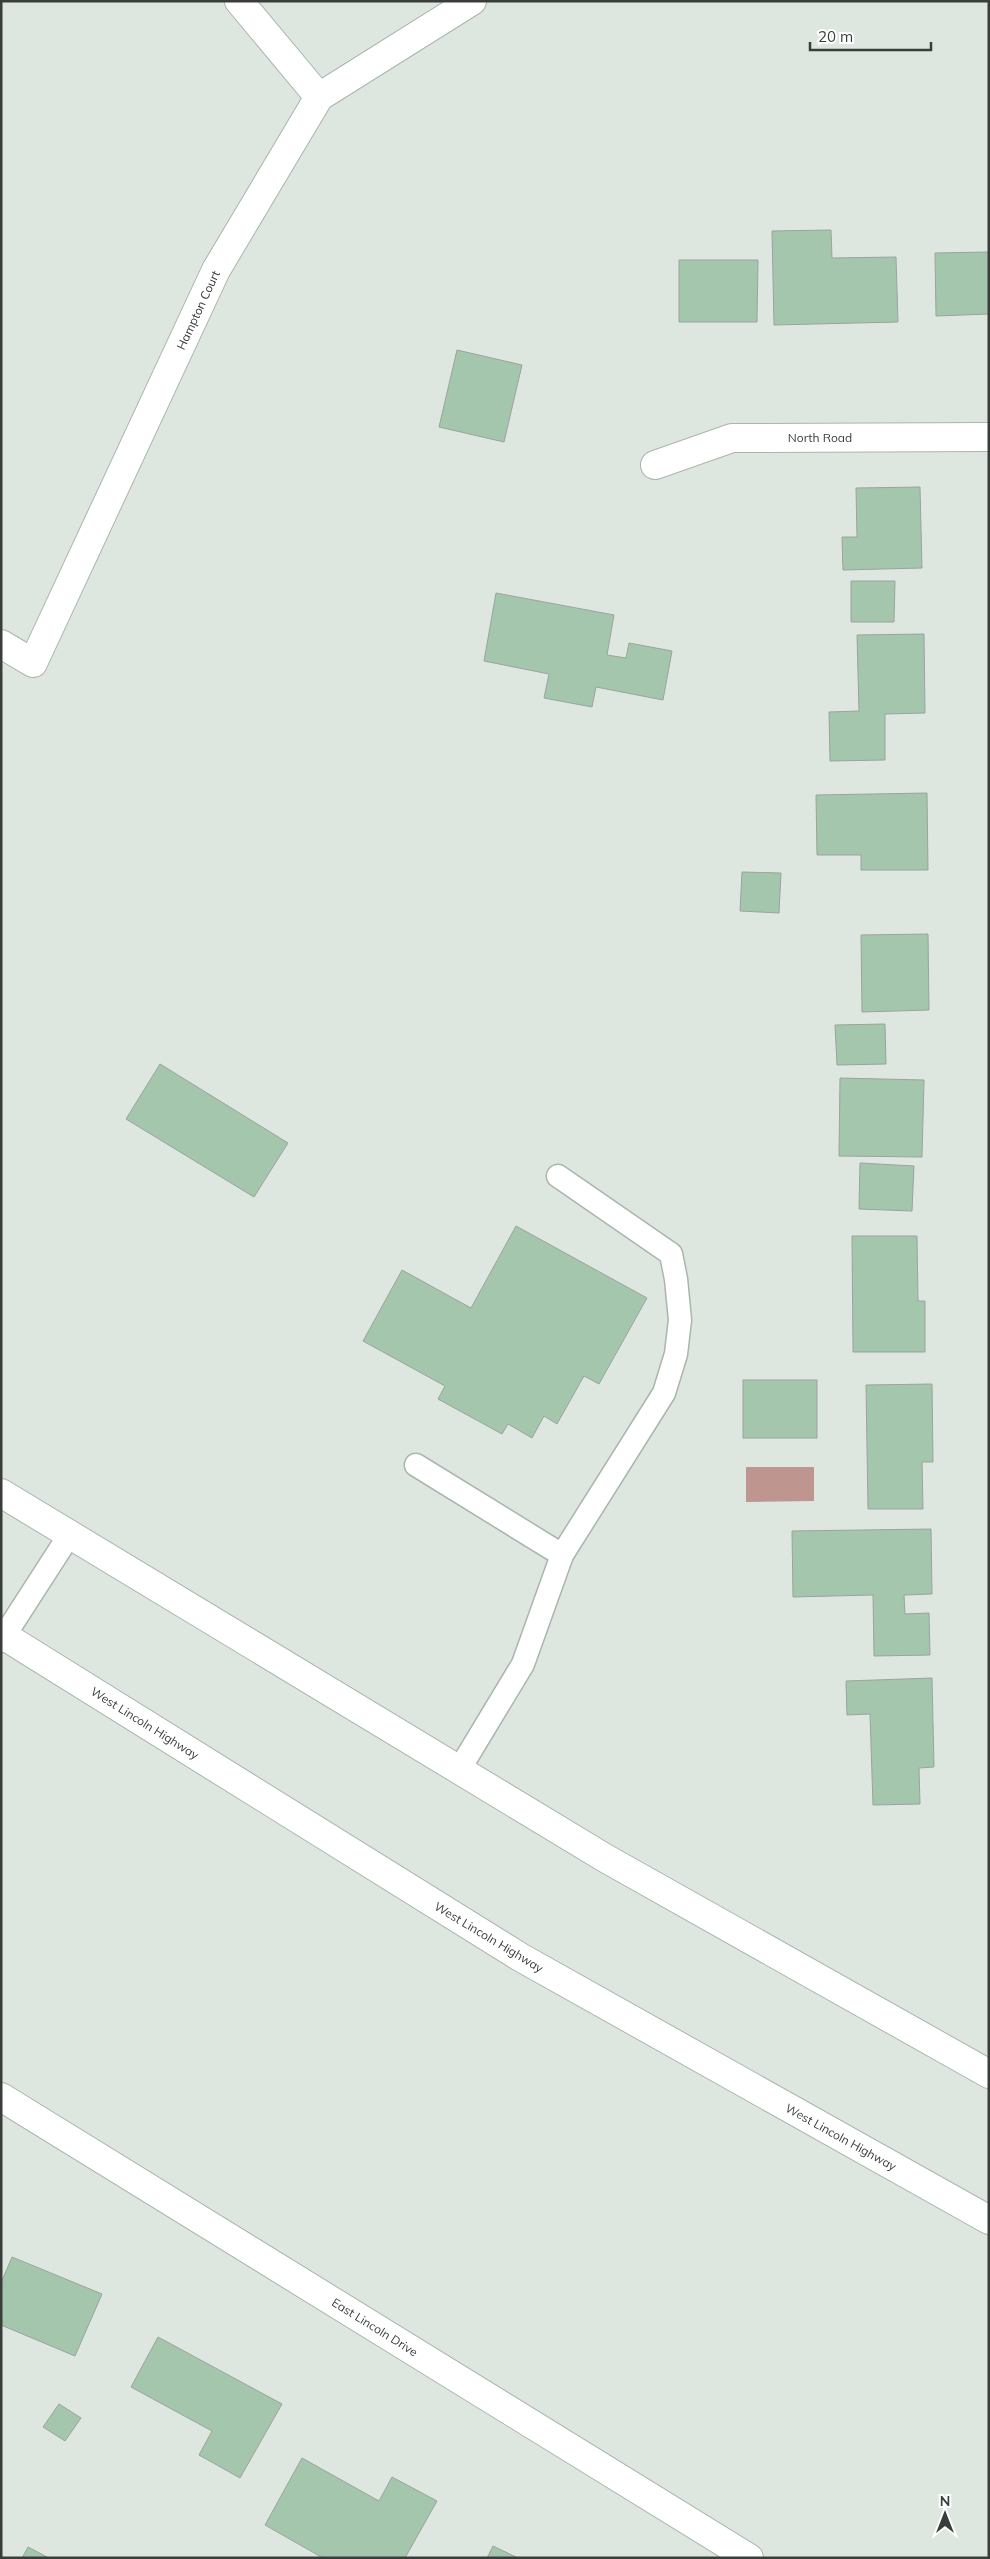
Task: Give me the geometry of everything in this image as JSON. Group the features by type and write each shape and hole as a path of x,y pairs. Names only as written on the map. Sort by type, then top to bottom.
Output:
{"main road":[{"path":"239,1 318,97"},
{"name":"Hampton Court","path":"1,644 33,663 216,270 318,97 472,1"},
{"name":"North Road","path":"655,465 732,438 989,436"},
{"path":"1,1493 605,1858 989,2074"},
{"name":"West Lincoln Highway","path":"2,1637 520,1957 989,2220"},
{"name":"East Lincoln Drive","path":"1,2097 749,2558"}],"lane":[{"path":"459,1770 523,1664 562,1555 664,1393 676,1354 680,1320 671,1254 558,1176"},
{"path":"416,1465 562,1555"},
{"path":"2,1637 70,1534"}],"shaded area":[{"path":"746,1467 814,1467 814,1501 746,1502"}],"building":[{"path":"831,230 832,258 896,257 898,322 774,325 772,231"},
{"path":"989,252 989,314 936,316 935,253"},
{"path":"679,260 758,260 757,322 679,322"},
{"path":"457,350 522,365 504,442 439,427"},
{"path":"920,487 922,568 843,570 842,537 857,537 856,488"},
{"path":"851,581 895,581 894,622 851,622"},
{"path":"496,593 614,615 607,655 626,658 629,643 672,651 663,700 596,687 592,707 544,698 549,674 484,661"},
{"path":"924,634 925,713 885,714 885,760 830,761 829,712 859,711 857,635"},
{"path":"927,793 928,870 861,870 861,855 817,855 816,795"},
{"path":"742,872 781,873 779,913 740,911"},
{"path":"928,934 929,1010 862,1012 861,935"},
{"path":"885,1024 886,1064 837,1065 835,1025"},
{"path":"160,1064 288,1143 254,1197 126,1119"},
{"path":"840,1078 924,1080 922,1157 839,1156"},
{"path":"860,1163 914,1166 912,1211 859,1209"},
{"path":"516,1226 647,1298 599,1384 584,1376 557,1424 544,1416 532,1438 508,1424 502,1434 438,1399 445,1386 363,1341 402,1270 471,1308"},
{"path":"852,1236 917,1236 918,1301 925,1301 925,1352 853,1352"},
{"path":"743,1380 817,1380 817,1438 743,1438"},
{"path":"932,1384 933,1462 922,1462 923,1509 868,1509 866,1385"},
{"path":"931,1529 932,1594 904,1595 905,1614 929,1613 930,1655 874,1656 873,1595 793,1597 792,1531"},
{"path":"932,1678 934,1767 919,1768 920,1804 873,1805 870,1714 847,1715 846,1681"},
{"path":"12,2257 102,2294 75,2356 1,2325 1,2283"},
{"path":"158,2337 282,2404 240,2478 199,2455 212,2431 131,2387"},
{"path":"59,2404 81,2418 65,2441 43,2427"},
{"path":"302,2458 379,2501 392,2477 437,2501 405,2558 323,2558 265,2525"},
{"path":"493,2546 518,2558 487,2558"},
{"path":"28,2547 49,2558 22,2558"}]}
